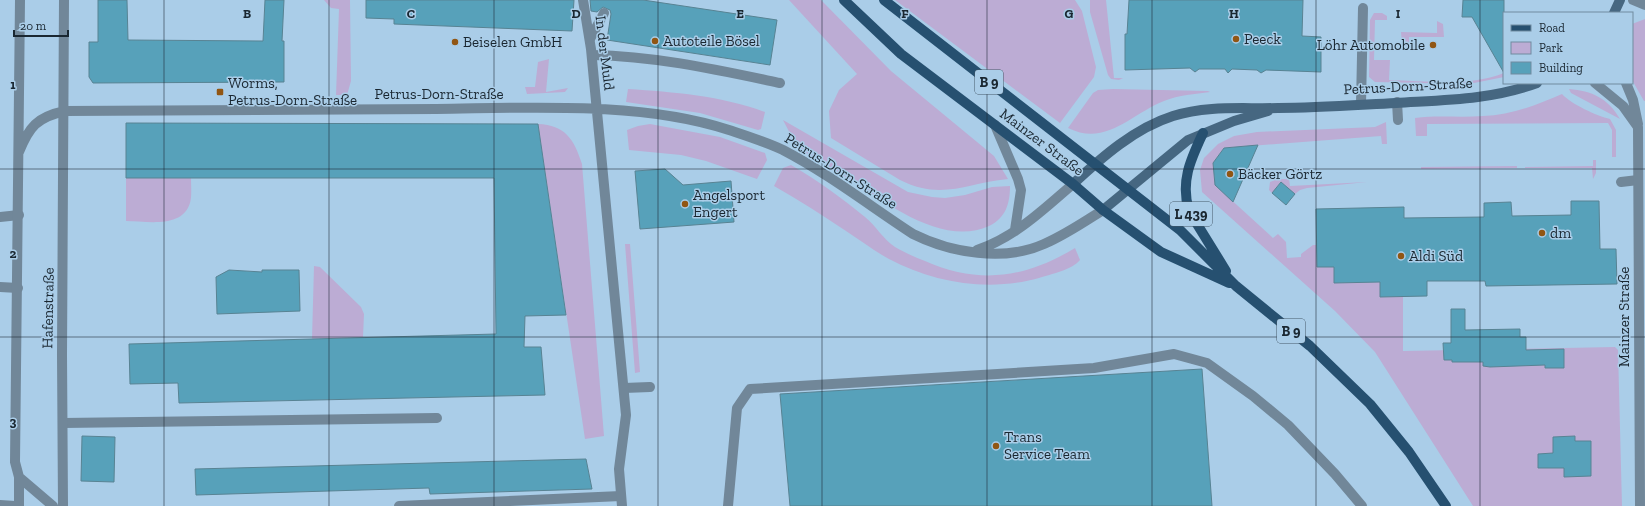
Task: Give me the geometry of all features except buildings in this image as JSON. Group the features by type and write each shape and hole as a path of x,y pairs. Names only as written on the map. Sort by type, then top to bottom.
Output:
{"main road":[{"name":"Mainzer Straße","path":"844,0 901,54 1073,184 1102,210 1162,252 1236,286"},
{"name":"Mainzer Straße","path":"884,0 928,36 1096,163 1127,190 1180,230 1236,286 1310,346 1370,404 1409,452 1446,506"},
{"path":"1614,12 1620,0"},
{"name":"Petrus-Dorn-Straße","path":"1073,184 1096,163 1134,136 1152,125 1172,116 1200,110 1279,108 1468,99 1506,93 1534,84"},
{"name":"Petrus-Dorn-Straße","path":"1102,210 1188,140 1234,121 1279,108"},
{"name":"L 439","path":"1203,133 1187,169 1185,199 1189,210 1236,286"}],"street":[{"name":"Hafenstraße","path":"18,506 19,477 15,462 19,215 20,0"},
{"name":"Hafenstraße","path":"63,506 65,111 64,0"},
{"name":"In der Muld","path":"583,0 590,39 597,109"},
{"path":"1633,0 1645,5"},
{"path":"1361,104 1363,8"},
{"path":"590,39 604,13"},
{"path":"592,55 624,55 701,66 780,83"},
{"path":"1596,84 1623,106 1638,128"},
{"name":"Mainzer Straße","path":"1626,84 1633,100 1638,128 1638,180 1642,213 1640,506"},
{"path":"1397,102 1398,120"},
{"name":"Petrus-Dorn-Straße","path":"65,111 502,108 597,109 673,117 726,129 781,149 803,161 913,234 940,245 972,251 1013,253 1026,251 1059,237 1102,210"},
{"path":"399,506 622,501 618,469 626,415 597,109"},
{"name":"Hafenstraße","path":"19,152 24,140 36,122 45,116 65,111"},
{"path":"994,125 1018,179 1021,190 1015,230"},
{"path":"1621,182 1638,180"},
{"name":"Petrus-Dorn-Straße","path":"972,251 1000,240 1073,184"},
{"path":"0,217 19,215"},
{"path":"0,287 18,288"},
{"path":"728,506 737,408 750,390 1094,368 1174,354 1207,363 1253,396 1297,434 1362,506"},
{"path":"624,388 650,386"},
{"path":"63,423 437,418"},
{"path":"19,477 54,506"},
{"path":"0,505 15,506"}],"green space":[{"path":"324,0 350,0 351,81 347,95 336,95 339,9 331,8"},
{"path":"789,0 821,0 891,71 994,156 1008,179 942,190 915,186 900,180 831,138 829,111 839,90 857,74"},
{"path":"895,0 1075,0 1082,11 1096,67 1094,77 1060,123"},
{"path":"1090,0 1106,0 1114,78 1123,78 1119,80 1111,79 1108,75 1090,12"},
{"path":"1374,13 1382,13 1387,16 1387,20 1375,20 1374,60 1390,60 1389,80 1462,82 1503,73 1503,77 1469,84 1375,82 1369,77 1370,20"},
{"path":"1645,19 1645,101 1633,82 1633,24"},
{"path":"1437,21 1443,24 1444,37 1409,37 1409,48 1402,44 1401,32 1437,33"},
{"path":"549,59 546,92 568,88 565,92 527,94 525,87 535,87 538,62"},
{"path":"628,89 680,93 715,98 765,112 761,129 758,130 700,113 626,102"},
{"path":"1113,89 1210,92 1181,96 1164,101 1106,131 1094,134 1082,133 1068,128 1093,93 1098,90"},
{"path":"1569,89 1585,92 1599,97 1610,106 1620,119 1571,93"},
{"path":"1562,94 1571,102 1584,109 1610,119 1616,130 1616,157 1612,157 1612,130 1608,123 1427,124 1427,136 1416,136 1415,118 1474,117 1504,114 1533,106"},
{"path":"783,120 908,192 945,198 965,195 992,187 1010,186 1008,204 999,219 989,226 972,231 954,231 935,227 899,211 801,150 795,143"},
{"path":"1386,122 1387,144 1382,144 1381,136 1224,148 1213,163 1215,185 1273,238 1278,234 1286,242 1287,258 1301,257 1301,254 1313,245 1316,245 1317,267 1334,267 1334,283 1380,282 1403,296 1403,351 1615,347 1618,350 1622,506 1473,506 1375,352 1335,311 1202,192 1200,170 1204,158 1218,144 1234,136 1257,132 1375,127"},
{"path":"538,124 555,127 567,135 576,147 582,164 604,436 585,439"},
{"path":"650,124 720,137 765,153 767,160 757,179 706,161 681,155 629,150 627,130"},
{"path":"1593,160 1596,160 1596,173 1593,179 1592,168 1525,168 1593,166"},
{"path":"791,165 820,183 856,210 895,247 945,269 983,275 1002,275 1020,272 1038,266 1075,248 1080,260 1067,269 1039,278 1001,284 962,283 924,274 883,256 819,213 774,186 783,168"},
{"path":"1517,166 1517,168 1421,169 1421,167"},
{"path":"126,178 191,178 190,203 186,211 179,217 172,220 162,222 126,221"},
{"path":"1278,179 1289,179 1290,186 1367,182 1307,188 1300,190 1295,194 1281,182 1272,193 1269,190 1270,182"},
{"path":"625,244 630,244 640,372 635,373"},
{"path":"314,266 320,267 361,307 364,314 363,337 312,339"}],"place":[{"name":"Peeck","path":"1236,39"},
{"name":"Autoteile Bösel","path":"655,41"},
{"name":"Beiselen GmbH","path":"455,42"},
{"name":"Löhr Automobile","path":"1433,45"},
{"name":"Worms, Petrus-Dorn-Straße","path":"220,92"},
{"name":"Bäcker Görtz","path":"1230,174"},
{"name":"Angelsport Engert","path":"685,204"},
{"name":"dm","path":"1542,233"},
{"name":"Aldi Süd","path":"1401,256"},
{"name":"Trans Service Team","path":"996,446"}]}
